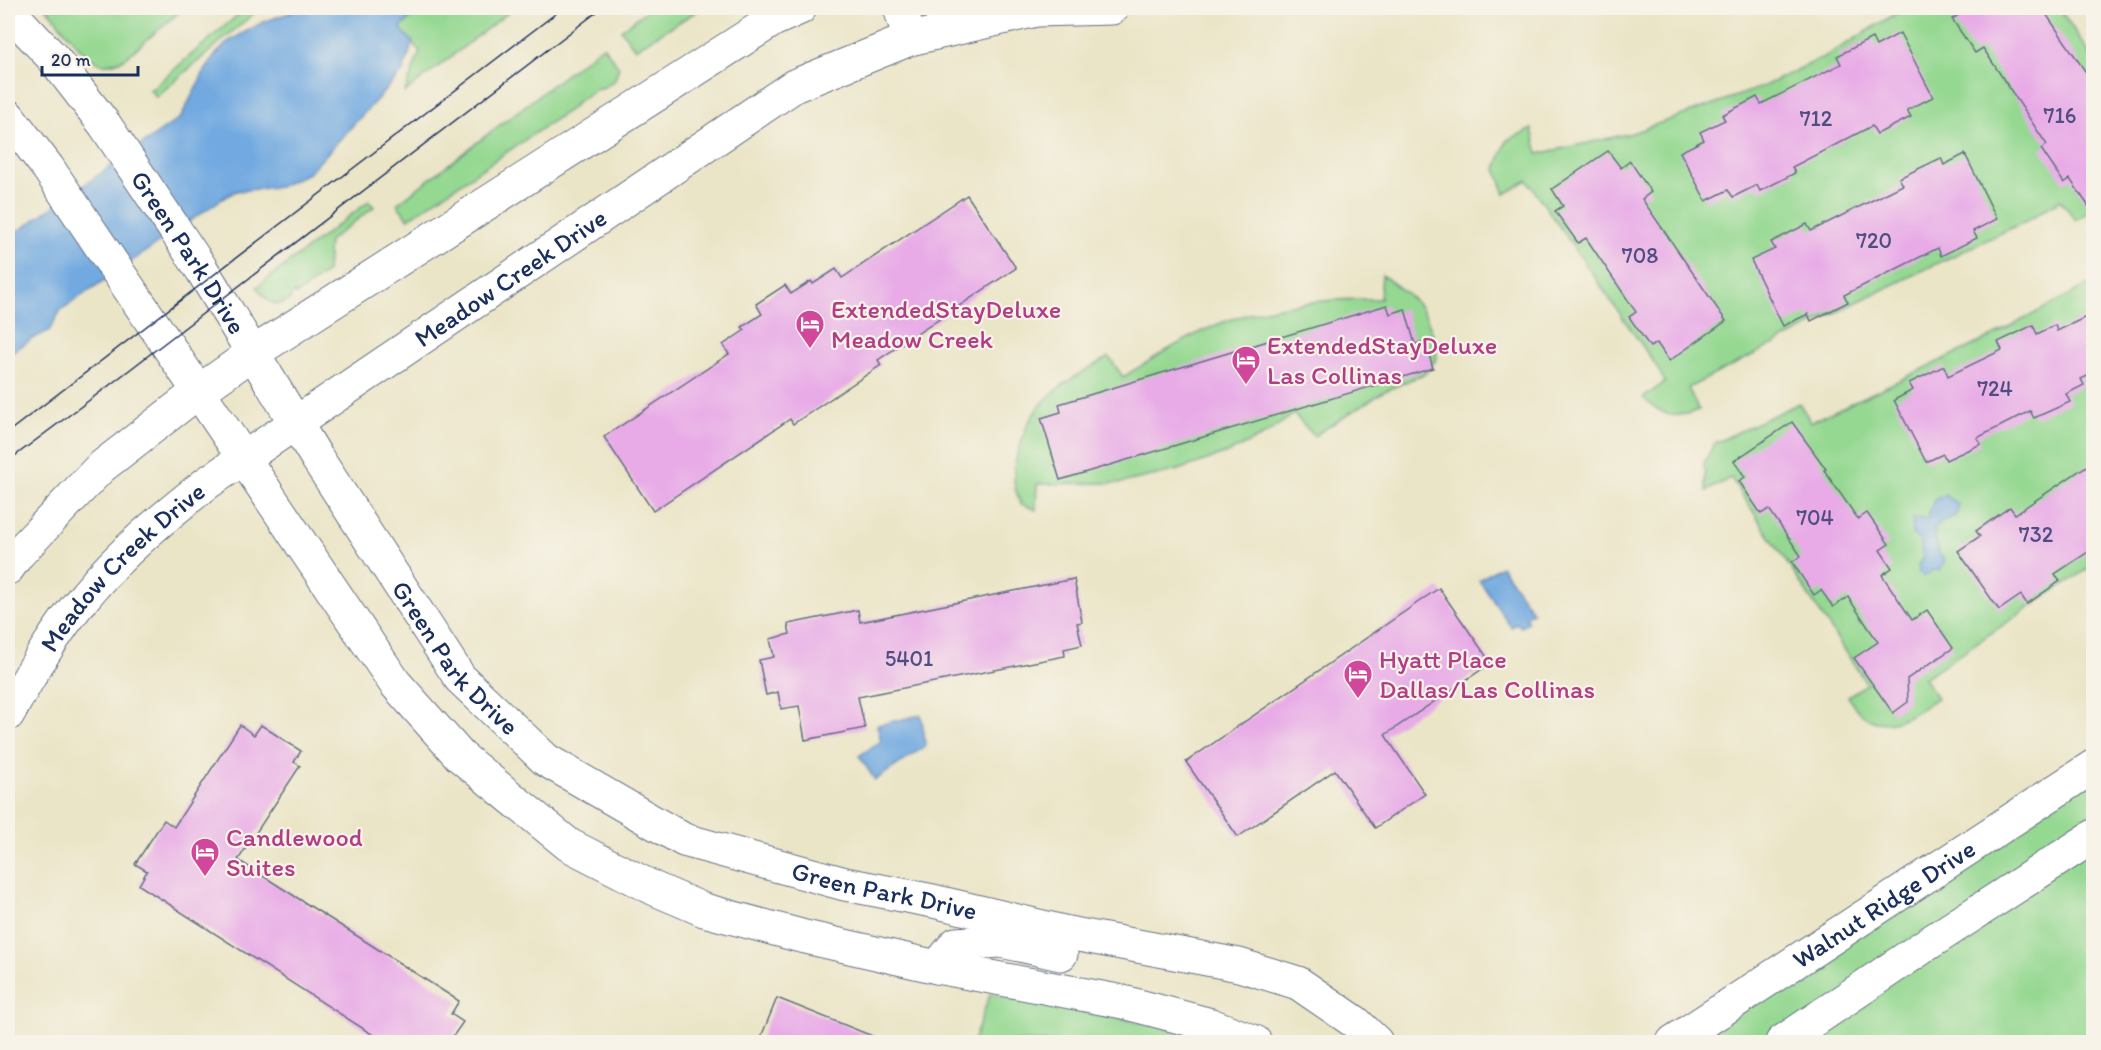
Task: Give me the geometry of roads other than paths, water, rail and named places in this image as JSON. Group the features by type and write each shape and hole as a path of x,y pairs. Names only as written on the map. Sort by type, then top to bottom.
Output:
{"street":[{"path":"8,568 18,554 100,468 198,392 253,353 763,27 800,8"},
{"path":"900,8 910,39"},
{"name":"Meadow Creek Drive","path":"8,714 39,660 86,595 154,524 207,483 794,86 910,39 1037,10 1112,8"},
{"name":"Green Park Drive","path":"8,10 54,59 105,125 201,270 296,424 460,678 546,760 684,840 845,884 933,901 1068,933 1239,965 1298,983 1355,1022 1376,1042"},
{"path":"8,116 48,168 395,683 460,756 570,845 655,889 704,910 801,936 936,967 1123,1002 1211,1025 1256,1042"},
{"name":"Walnut Ridge Drive","path":"1673,1042 2094,766"},
{"path":"1782,1042 2094,836"},
{"name":"Green Park Drive","path":"936,967 956,944 1000,941 1080,958 1164,951"}],"water":[{"path":"297,8 421,8 400,28 413,42 403,71 309,173 279,187 236,191 222,199 61,310 49,331 8,355 8,230 20,230 181,117 204,72 216,54 229,41 265,21"},
{"path":"1945,495 1958,504 1957,515 1934,529 1938,552 1945,560 1941,571 1934,570 1924,577 1919,572 1918,565 1923,557 1919,540 1912,534 1913,518 1927,519 1934,500"},
{"path":"1501,566 1533,612 1526,617 1528,622 1521,627 1517,623 1511,627 1479,580"},
{"path":"921,715 926,746 875,780 859,756 881,741 877,725"}],"tram line":[{"path":"8,432 563,8"},
{"path":"8,461 602,8"}],"place":[{"name":"ExtendedStayDeluxe Meadow Creek","path":"810,350"},
{"name":"ExtendedStayDeluxe Las Collinas","path":"1246,386"},
{"name":"Hyatt Place Dallas/Las Collinas","path":"1358,700"},
{"name":"Candlewood Suites","path":"205,878"}]}
